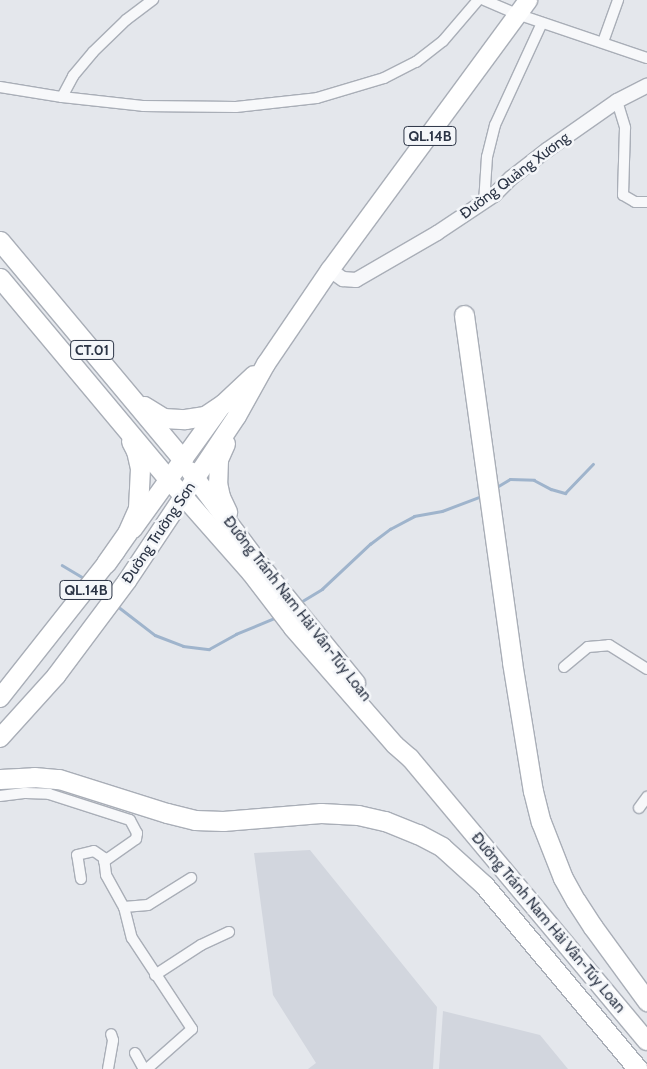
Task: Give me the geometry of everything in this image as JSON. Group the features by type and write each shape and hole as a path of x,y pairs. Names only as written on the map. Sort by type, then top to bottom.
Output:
{"highway":[{"name":"Đường Trường Sơn","path":"0,738 56,676 127,581 238,416 266,364 330,270 528,0"},
{"name":"CT.01","path":"0,241 183,460"},
{"name":"CT.01","path":"0,278 169,480"},
{"path":"465,319 492,524 533,791 541,822 563,878 576,901 647,1000"},
{"name":"Đường Trường Sơn","path":"0,698 22,673 169,480 223,404 266,364"},
{"path":"107,369 149,412 163,418 185,420 205,416 223,404"},
{"path":"89,384 124,429 136,451 140,468 138,508 127,533 106,563"},
{"path":"238,416 219,460 218,483 221,497 234,524 261,566"},
{"name":"Đường Tránh Nam Hải Vân-Túy Loan","path":"183,460 195,480 261,566 280,598 300,625 398,736 410,758 647,1041"},
{"name":"Đường Tránh Nam Hải Vân-Túy Loan","path":"169,480 183,498 280,598"},
{"path":"0,779 34,776 59,779 166,813 195,820 222,821 321,813 358,815 386,821 418,834 442,847 484,885 638,1069"}],"street":[{"path":"62,97 73,76 93,52 121,25 153,0"},
{"path":"0,87 62,97 144,106 236,107 301,100 338,93 384,78 416,62 443,41 478,0"},
{"path":"484,0 542,23 647,58"},
{"path":"603,42 618,0"},
{"path":"484,203 487,157 495,125 542,23"},
{"name":"Đường Quảng Xương","path":"330,270 343,279 356,280 437,233 484,203 510,178 547,150 618,101 647,86"},
{"path":"618,101 625,128 624,195 635,202 647,202"},
{"path":"564,667 588,647 609,645 647,669"},
{"path":"0,796 26,792 49,794 130,820 137,833 136,839 104,861"},
{"path":"639,808 647,797"},
{"path":"81,879 77,855 94,851 104,858 106,875 124,906 132,938 192,1029 145,1069 134,1053"},
{"path":"124,906 148,905 191,878"},
{"path":"155,975 201,945 229,932"},
{"path":"108,1069 113,1040 111,1034"}],"shaded area":[{"path":"310,850 437,1007 433,1069 308,1069 316,1063 273,995 254,853"},
{"path":"443,1011 540,1035 568,1069 439,1069"}],"waterway":[{"path":"495,488 510,479 534,480 551,489 565,493 593,464"},
{"path":"299,603 322,589 370,544 390,529 414,516 442,511 482,496"},
{"path":"62,565 82,577"},
{"path":"120,608 155,635 183,646 209,649 236,634 277,617"}]}
